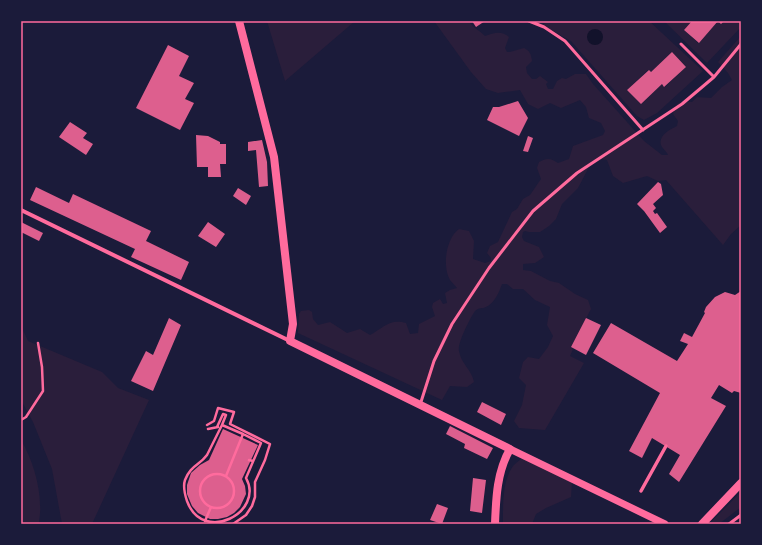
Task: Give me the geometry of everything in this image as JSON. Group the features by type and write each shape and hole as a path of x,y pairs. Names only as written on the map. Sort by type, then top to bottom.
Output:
{"main road":[{"path":"239,21 274,157 294,324 290,341 510,449 502,466 498,480 495,524"},
{"path":"702,524 741,483"}],"street":[{"path":"21,210 290,341"},
{"path":"642,491 666,446"},
{"path":"510,449 665,524"}],"lane":[{"path":"529,21 544,27 565,41 643,130"},
{"path":"681,44 714,77"},
{"path":"420,405 434,361 452,324 489,268 533,211 576,173 682,104 714,77 741,44"},
{"path":"729,524 741,515"}],"path":[{"path":"21,420 26,417 44,391 38,343"},
{"path":"207,425 214,421 218,408 234,412 230,424 270,444 265,460 254,482 255,497 252,506 246,515 233,524"},
{"path":"208,429 218,428 222,425 226,415 223,414 218,428 208,455 205,459 191,468 184,481 185,495 190,510 199,519 217,524 228,521 238,515 247,504 249,493 246,478 261,443 222,425"},
{"path":"226,476 243,434"},
{"path":"249,460 253,461"},
{"path":"220,474 226,476 233,484 235,490 234,496 227,505 216,508 211,507 202,500 200,489 202,484 210,476 220,474"},
{"path":"204,521 211,507"}],"shaded area":[{"path":"267,21 355,21 285,81"},
{"path":"434,21 469,21 485,36 503,33 509,37 505,48 507,52 524,48 528,50 532,61 526,67 527,73 532,79 536,79 540,76 548,82 546,84 548,89 553,89 557,81 562,78 566,79 575,74 586,74 593,84 644,141 662,155 668,155 661,145 661,138 677,126 678,121 673,114 677,104 683,101 692,102 697,97 711,98 732,80 718,62 741,36 741,225 731,234 723,245 666,180 658,181 647,176 623,183 613,176 607,160 600,159 589,167 578,188 562,204 556,219 549,226 540,232 523,232 522,237 524,241 539,247 544,257 535,263 523,264 523,270 531,271 550,281 559,283 575,294 588,300 591,309 571,347 573,349 570,356 584,363 545,430 519,428 514,421 522,405 526,385 519,378 523,362 528,357 539,359 548,347 553,336 547,325 550,307 535,300 523,289 513,289 507,284 502,284 492,303 475,311 464,331 459,348 460,356 474,382 467,387 450,386 442,400 298,333 299,314 301,311 309,310 312,312 313,319 318,325 330,322 347,333 360,329 370,335 387,324 400,322 406,323 410,334 418,333 419,324 435,316 432,307 433,303 440,299 443,304 447,303 445,293 457,288 450,280 446,268 448,246 455,233 459,229 469,231 474,241 473,259 485,263 491,261 491,258 487,253 490,246 498,242 512,212 517,209 523,199 530,195 541,179 537,168 539,162 548,159 558,163 569,159 573,146 603,135 605,131 601,123 589,118 586,107 580,100 561,108 550,103 538,109 528,104 520,90 498,93 486,89 471,72"},
{"path":"549,21 649,21 703,71 657,113 644,120 637,116 571,41 542,25","holes":["672,52 686,67 665,87 662,84 641,104 627,90 648,70 651,72"]},
{"path":"664,21 692,21 684,30 698,43 718,21 741,21 741,27 707,63"},
{"path":"595,29 602,34 603,37 598,44 595,45 588,40 587,37 592,30"},
{"path":"21,326 28,341 102,372 118,388 149,400 92,524 62,524 52,469 33,422 21,400"},
{"path":"21,440 29,455 37,480 40,497 39,524 21,524"},
{"path":"524,457 572,483 571,497 536,514 532,524 503,524 504,493 507,478 514,465"},
{"path":"741,492 741,507 719,524 709,524"}],"building":[{"path":"472,21 485,21 476,27"},
{"path":"692,21 718,21 699,43 684,30"},
{"path":"168,45 189,56 179,76 194,83 185,99 194,103 180,130 136,108"},
{"path":"672,52 686,67 664,87 662,84 641,104 627,90 649,70 651,72"},
{"path":"518,101 528,118 519,136 487,120 493,107 499,107"},
{"path":"70,122 87,133 83,138 93,144 86,155 59,137"},
{"path":"196,135 208,136 220,142 220,144 226,144 226,164 220,164 221,177 208,177 208,167 197,167"},
{"path":"528,136 533,138 528,152 523,151"},
{"path":"262,140 267,162 268,186 259,187 256,150 248,151 248,142"},
{"path":"658,182 661,184 663,195 653,204 656,208 653,211 655,214 657,213 667,227 660,233 637,204"},
{"path":"36,187 69,203 73,194 151,231 146,241 189,262 181,280 131,257 135,249 30,200"},
{"path":"238,188 251,196 246,205 233,196"},
{"path":"21,222 43,233 39,241 21,232"},
{"path":"208,222 225,234 216,247 198,236"},
{"path":"741,291 741,393 734,391 732,393 719,385 711,398 726,406 679,482 669,474 680,455 652,438 642,458 629,451 660,393 593,353 611,323 677,361 688,344 680,341 684,333 692,337 705,313 706,307 715,297 725,292 735,295"},
{"path":"169,318 181,325 153,391 131,381 146,351 153,355"},
{"path":"586,318 601,325 586,355 571,347"},
{"path":"482,402 506,414 501,425 477,412"},
{"path":"450,426 493,448 487,459 464,448 465,444 446,434"},
{"path":"223,429 258,445 242,479 246,494 240,507 227,517 210,519 198,513 192,506 187,494 187,485 191,473 200,465 209,460"},
{"path":"473,478 486,480 482,513 470,511"},
{"path":"437,504 448,508 442,524 430,520"}]}
